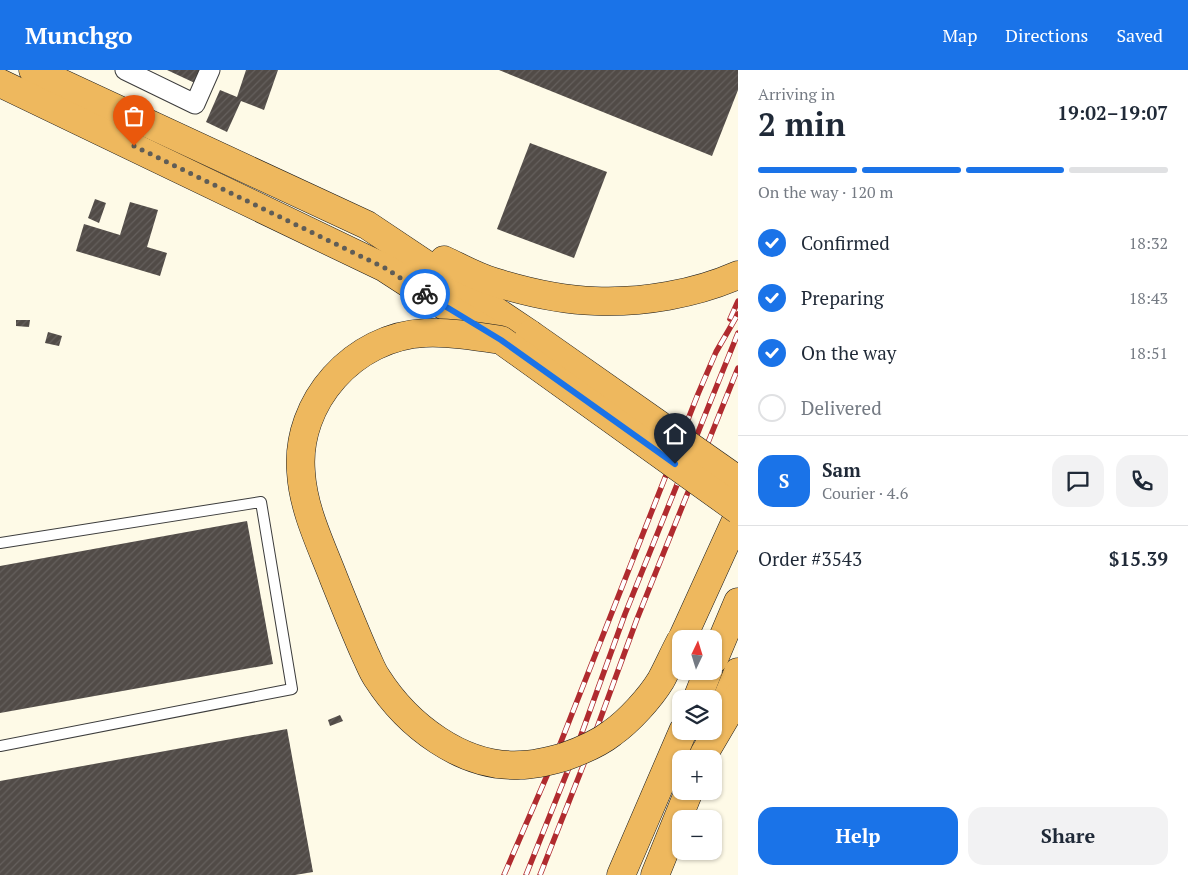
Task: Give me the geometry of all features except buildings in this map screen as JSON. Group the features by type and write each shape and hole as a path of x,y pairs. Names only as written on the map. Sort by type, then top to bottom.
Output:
{"highway":[{"path":"33,70 367,226 438,276 530,334 738,480"},
{"path":"0,83 385,268 492,282 544,296 595,301 640,299 679,293 724,281 738,275"},
{"path":"438,276 501,340 738,510"},
{"path":"501,340 459,333 423,333 392,339 360,354 339,371 321,394 308,418 302,444 300,470 303,492 320,543 376,677 408,717 432,737 466,756 500,765 521,766 549,762 588,749 613,733 635,712 660,682 672,659"},
{"path":"686,630 738,516"},
{"path":"722,640 738,602"},
{"path":"709,744 738,672"},
{"path":"709,744 738,696"},
{"path":"622,875 679,740"},
{"path":"655,875 685,800"}],"street":[{"path":"125,70 195,104 210,70"}],"lane":[{"path":"0,543 262,502 292,690 0,746"}],"railway":[{"path":"730,319 738,301"},
{"path":"504,875 555,757 698,394 716,352 738,314"},
{"path":"526,875 572,760 625,614 738,333"},
{"path":"540,875 583,766 637,619 738,368"}],"way so far":[{"path":"134,146 385,268 425,294"}],"route":[{"path":"425,294 501,340 675,464"}]}
